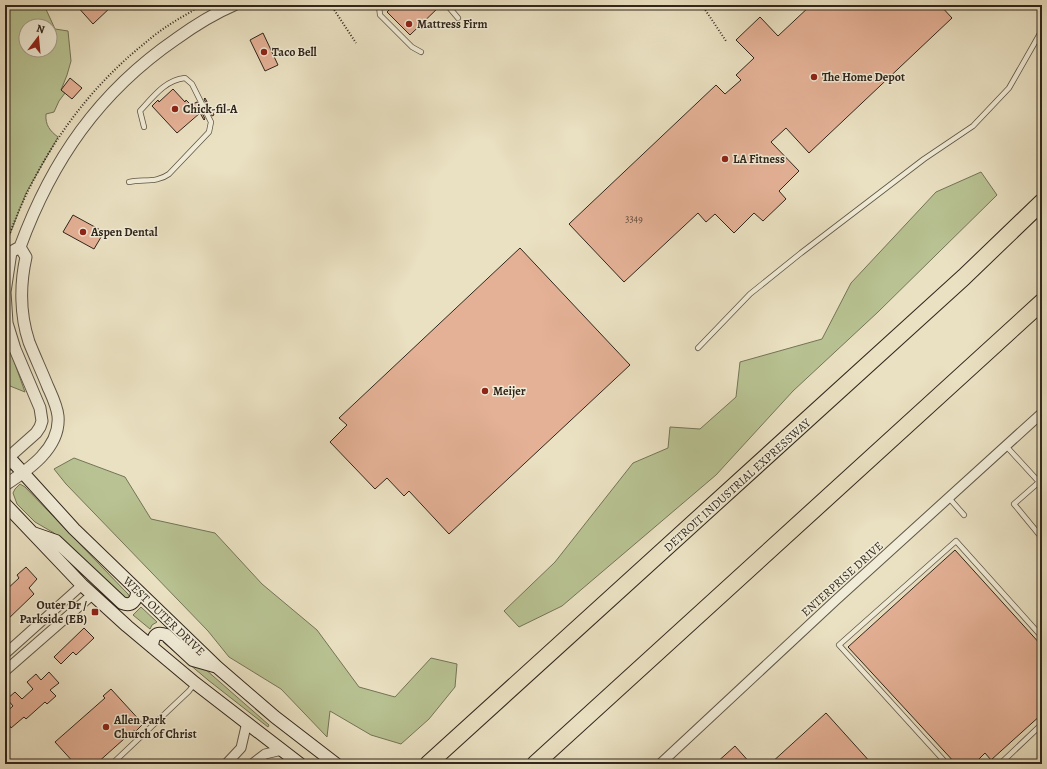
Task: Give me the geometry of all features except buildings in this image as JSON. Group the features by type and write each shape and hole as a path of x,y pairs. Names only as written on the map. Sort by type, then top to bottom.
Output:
{"highway":[{"name":"DETROIT INDUSTRIAL EXPRESSWAY","path":"428,764 958,282 1042,202"},
{"path":"535,764 1042,302"}],"main road":[{"name":"WEST OUTER DRIVE","path":"6,459 24,473 74,529 217,667 275,717 336,764"},
{"path":"5,504 92,595 195,683 300,764"},
{"path":"32,532 56,541 122,603 133,603 136,600 137,591"},
{"path":"152,647 154,636 157,633 160,633 166,635 194,660 217,667"}],"street":[{"path":"6,459 36,433 42,421 40,408 15,349 7,323 5,292 11,252 20,247 44,188 57,165 86,122 144,63 194,27 234,5"},
{"path":"5,485 24,473 48,449 56,432 58,415 27,333 22,294 22,274 26,257 20,247"},
{"name":"ENTERPRISE DRIVE","path":"660,764 836,600 1042,413"},
{"path":"5,654 82,585"},
{"path":"5,671 92,595"},
{"path":"226,764 241,748 247,722"},
{"path":"252,764 265,754 282,750"}],"lane":[{"path":"380,5 380,15 412,47 421,52"},
{"path":"447,5 458,18"},
{"path":"698,348 744,300 772,276 924,159 973,126 1009,88 1042,30"},
{"path":"129,182 162,179 169,174 209,132 211,122 192,84 185,78 178,79 164,86 140,111 144,127"},
{"path":"1006,446 1039,482 1014,504 1042,538"},
{"path":"948,498 964,515"},
{"path":"947,764 839,645 956,541 1042,638"},
{"path":"112,764 189,691 195,683"},
{"path":"1000,764 1042,724"}],"path":[{"path":"331,5 356,43"},
{"path":"702,5 726,41"}],"green space":[{"path":"5,5 44,5 50,18 18,18 18,58 58,58 58,29 68,31 71,61 61,90 65,93 54,112 46,114 46,121 49,127 58,137 26,193 5,247"},
{"path":"981,172 997,195 878,312 793,391 716,475 562,606 519,627 504,611 555,562 633,463 668,448 670,427 700,429 736,397 740,362 822,339 851,283 936,192"},
{"path":"5,336 25,392 5,384"},
{"path":"74,458 125,477 151,519 215,533 262,584 317,630 359,687 395,697 431,658 457,664 455,687 429,719 401,744 371,735 330,711 327,737 281,689 229,657 208,631 66,484 54,469"},
{"path":"20,484 25,487 130,597 127,599 54,533 35,522 17,504 13,493"},
{"path":"141,607 157,622 152,625 150,629 133,615"},
{"path":"166,639 205,669 269,725 268,727 208,680 163,642"}],"place":[{"name":"Mattress Firm","path":"409,24"},
{"name":"Taco Bell","path":"264,52"},
{"name":"The Home Depot","path":"814,77"},
{"name":"Chick-fil-A","path":"175,109"},
{"name":"LA Fitness","path":"725,159"},
{"name":"Aspen Dental","path":"83,232"},
{"name":"Meijer","path":"485,391"},
{"name":"Outer Dr / Parkside (EB)","path":"95,612"},
{"name":"Allen Park Church of Christ","path":"106,727"}]}
